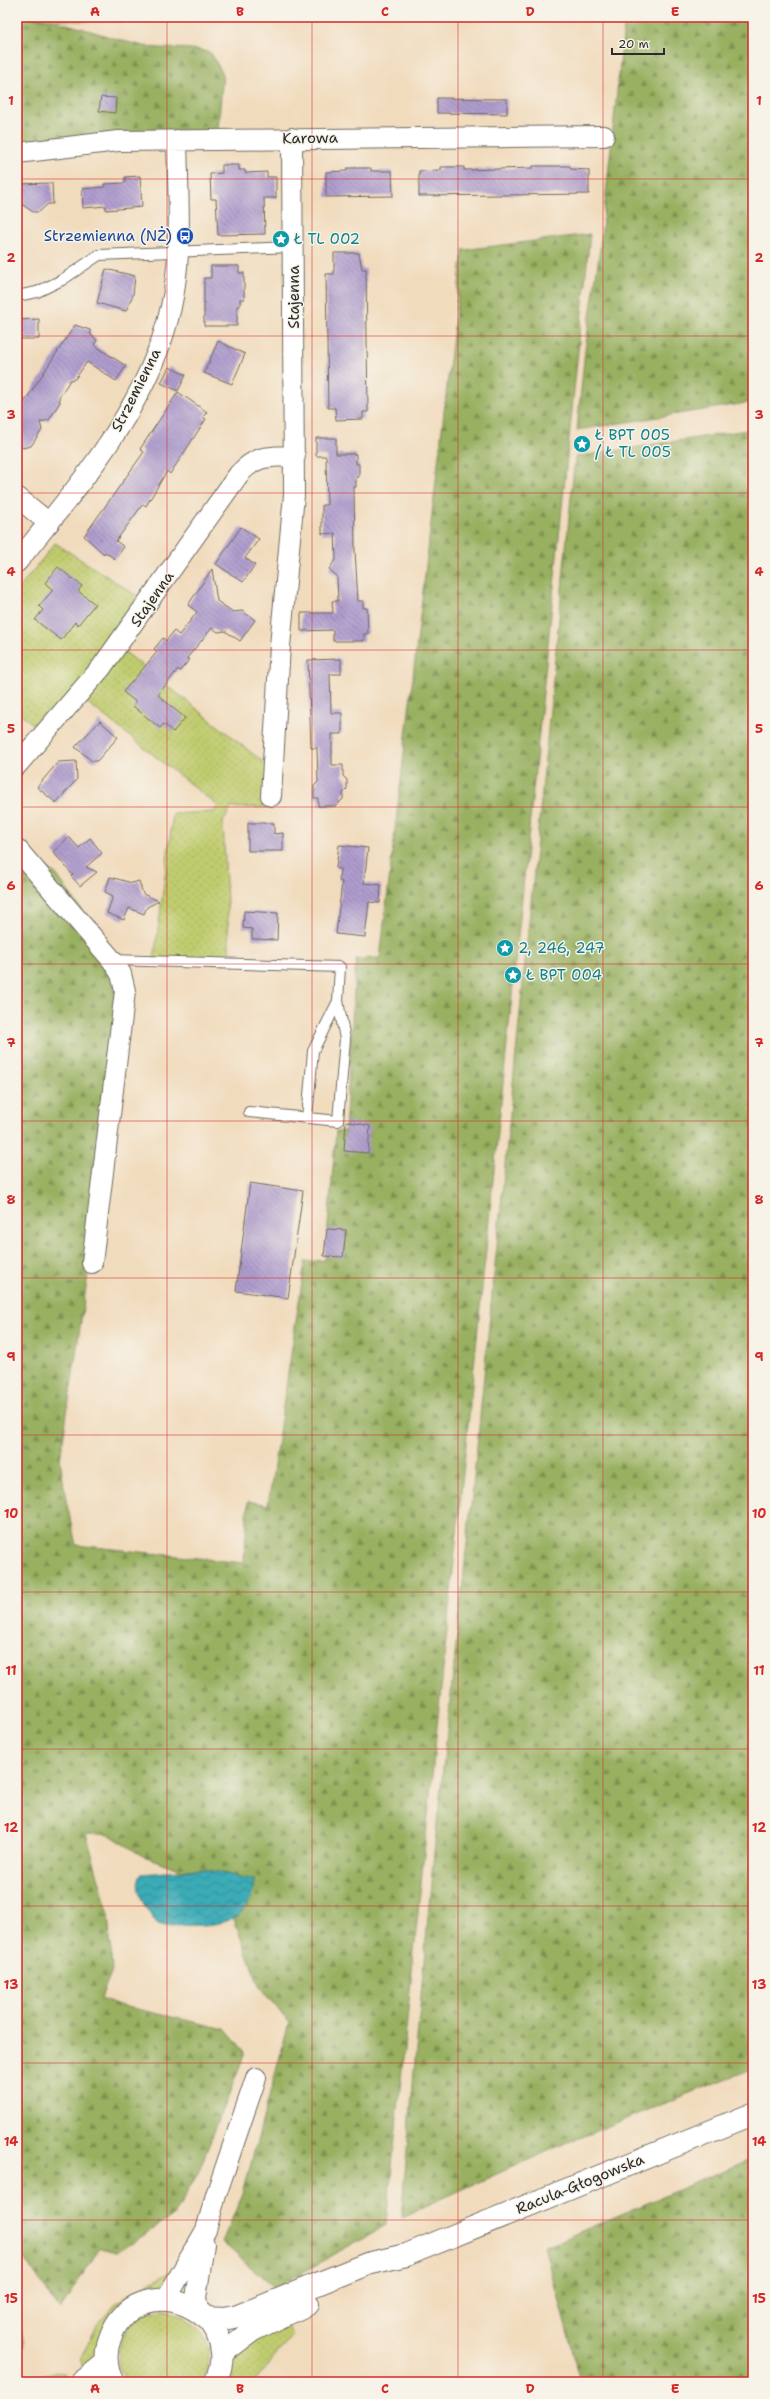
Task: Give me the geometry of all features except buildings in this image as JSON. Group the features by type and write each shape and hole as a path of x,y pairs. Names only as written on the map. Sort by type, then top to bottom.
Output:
{"main road":[{"name":"Racula-Głogowska","path":"202,2314 224,2319 238,2316 367,2264 406,2255 753,2114"},
{"name":"Racula-Głogowska","path":"221,2354 253,2330 374,2275 406,2255"},
{"path":"82,2382 110,2372 108,2345 111,2335 123,2316 136,2306 152,2300 166,2299 181,2301 202,2314 216,2331 221,2354 215,2382"}],"street":[{"name":"Karowa","path":"17,153 118,141 292,138 604,136"},
{"name":"Stajenna","path":"271,796 280,646 294,495 295,456 292,138"},
{"name":"Strzemienna","path":"17,562 95,464 116,432 152,365 171,306 178,250 177,140"},
{"name":"Stajenna","path":"17,765 101,668 126,635 239,474 250,462 265,457 295,456"},
{"path":"17,497 49,523"},
{"path":"17,849 112,960 122,974 125,991 124,1010 92,1263"},
{"path":"202,2314 196,2298 206,2230 216,2195 256,2078"},
{"path":"166,2299 206,2230"}],"lane":[{"path":"17,296 37,292 62,280 99,255 178,250 293,247"},
{"path":"112,960 340,967 338,1001 345,1039 338,1121 249,1112"},
{"path":"307,1118 313,1051 338,1001"}],"green space":[{"path":"17,17 50,20 144,46 194,49 211,53 223,74 217,140 17,157"},
{"path":"23,17 234,17 102,22"},
{"path":"625,17 753,17 753,402 577,430 585,350 600,249"},
{"path":"590,234 386,2225 275,2288 222,2242 243,2193 289,2023 259,1986 234,1919 243,1910 254,1880 203,1869 181,1870 141,1855 110,1835 86,1833 108,1912 112,1970 101,1998 119,2005 225,2029 245,2053 198,2173 174,2215 117,2252 100,2248 60,2309 17,2249 17,847 56,874 80,908 129,1003 60,1460 66,1500 76,1545 244,1563 248,1501 268,1505 305,1262 325,1260 336,1131 345,1131 356,959 380,958 463,250"},
{"path":"753,429 753,2068 566,2143 401,2217 432,1872 474,1477 575,457"},
{"path":"55,543 148,603 119,647 272,769 272,807 231,808 223,822 230,963 154,961 173,814 214,812 218,806 79,696 46,735 17,711 17,591"},
{"path":"753,2158 753,2382 581,2382 544,2247"},
{"path":"174,2269 179,2269 98,2356 86,2373 81,2357 98,2324 114,2306 126,2297"},
{"path":"17,2303 24,2346 17,2349"},
{"path":"164,2310 177,2314 188,2320 197,2327 204,2336 208,2347 209,2358 206,2370 200,2382 127,2382 119,2364 120,2345 123,2336 128,2328 143,2315"},
{"path":"285,2323 293,2334 255,2382 223,2382 232,2355"},
{"path":"57,2371 65,2374 62,2378 51,2383 17,2382"}],"water":[{"path":"203,1869 254,1880 251,1897 244,1909 235,1917 210,1925 166,1926 158,1924 142,1901 138,1887 141,1874"}],"place":[{"name":"Strzemienna (NŻ)","path":"185,236"},
{"name":"Ł TL 002","path":"281,239"},
{"name":"Ł BPT 005 / Ł TL 005","path":"582,444"},
{"name":"2, 246, 247","path":"505,948"},
{"name":"Ł BPT 004","path":"513,975"}]}
